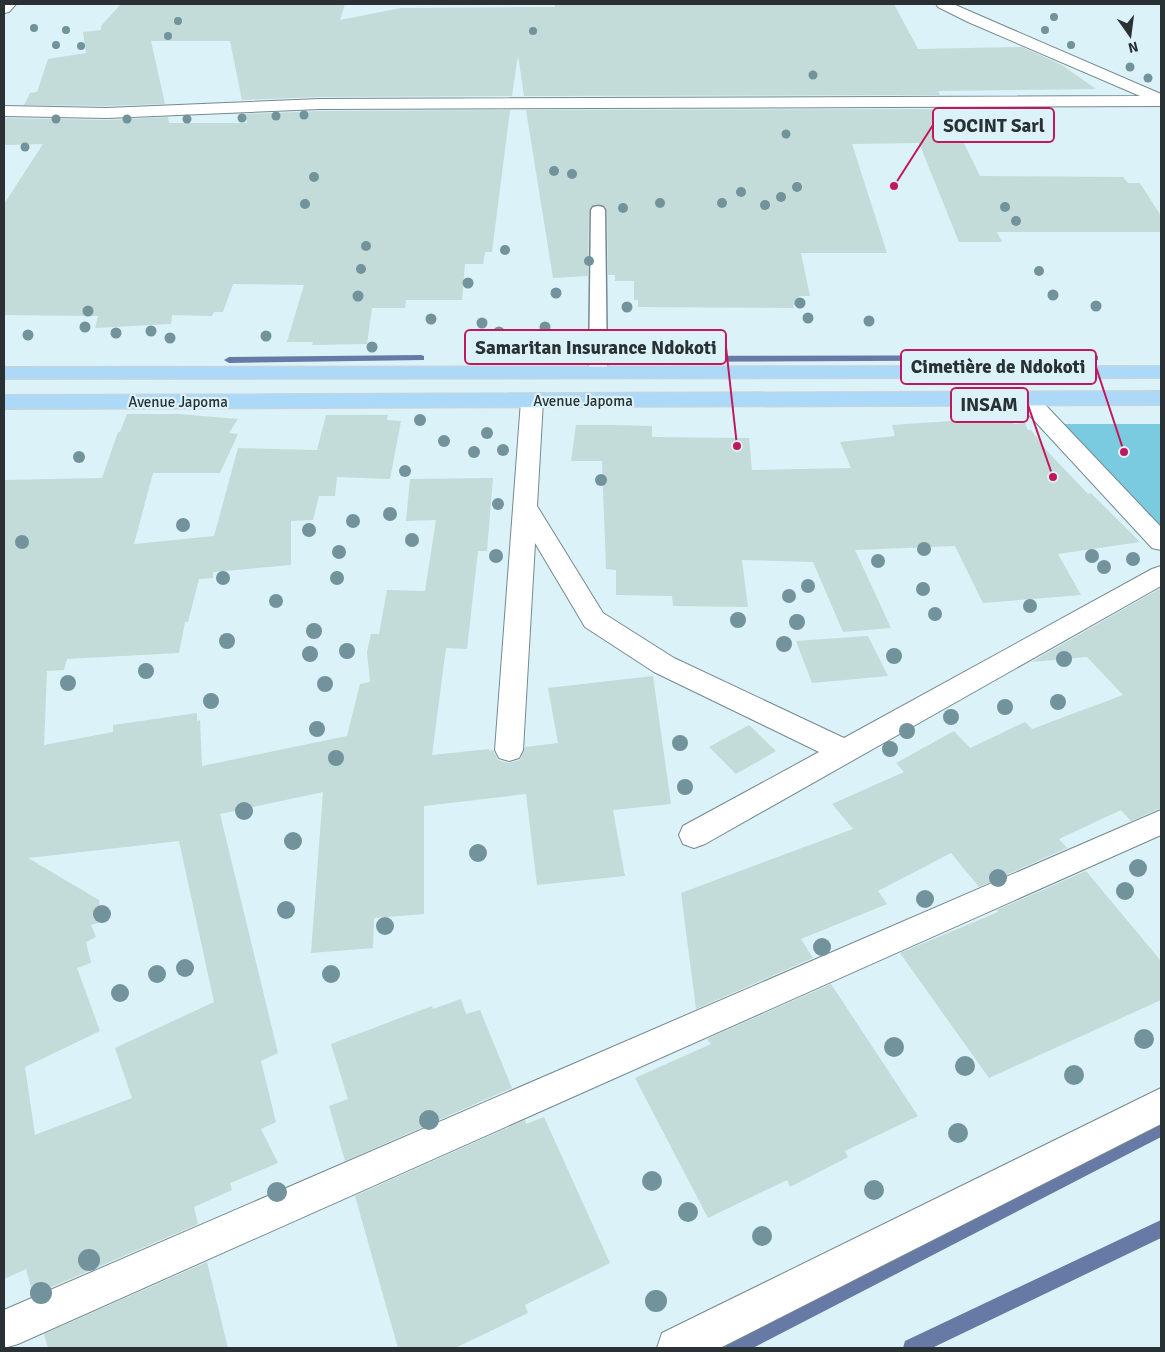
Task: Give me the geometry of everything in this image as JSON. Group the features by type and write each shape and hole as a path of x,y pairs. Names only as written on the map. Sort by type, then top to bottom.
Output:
{"main road":[{"name":"Avenue Japoma","path":"4,373 1161,372"},
{"name":"Avenue Japoma","path":"4,402 1161,398"}],"street":[{"path":"4,9 9,4"},
{"path":"943,4 973,19 1161,100"},
{"path":"4,111 107,113 330,104 1161,100"},
{"path":"1027,399 1161,542"},
{"path":"509,750 532,401"},
{"path":"525,506 594,620 664,665 844,751"},
{"path":"694,835 1161,575"},
{"path":"4,1330 1161,822"},
{"path":"677,1348 1161,1106"}],"lane":[{"path":"598,210 598,372"}],"shaded area":[{"path":"1057,424 1161,424 1161,528 1116,479"}],"building":[{"path":"121,4 345,4 340,20 401,8 555,7 555,4 894,4 918,49 1022,47 1062,65 1096,89 938,91 940,95 524,96 518,55 512,96 320,97 242,100 230,41 151,41 165,104 107,106 24,105 30,93 37,92 48,59 86,53 83,32 101,30 101,26"},
{"path":"947,109 980,176 1123,177 1128,183 1140,183 1161,216 1161,232 997,232 1002,242 959,242 919,143 852,144 887,253 801,253 810,296 799,296 800,305 793,305 794,308 638,307 638,300 634,300 634,281 615,281 615,275 608,275 607,210 605,206 598,204 593,205 589,210 588,276 553,278 526,110"},
{"path":"510,110 492,252 485,252 483,264 465,264 462,300 406,300 405,308 372,308 367,344 312,345 313,342 287,342 304,285 233,284 223,312 214,312 212,316 172,315 171,324 95,328 98,316 4,315 4,204 43,144 4,145 4,118 107,120 168,117 169,123 247,123 245,114 320,111"},
{"path":"127,414 179,414 238,419 229,433 238,434 220,473 153,473 134,544 214,536 238,448 317,450 326,415 388,415 387,420 401,421 390,479 337,477 335,496 319,496 313,520 291,521 291,565 213,572 213,578 199,579 188,622 185,622 179,653 67,659 64,670 47,671 44,745 113,732 113,725 197,713 197,721 200,720 202,766 347,736 360,684 370,682 367,652 371,634 379,634 387,590 425,591 436,520 406,521 410,479 493,478 487,551 478,551 467,649 446,648 432,755 489,749 489,751 493,750 498,760 508,763 520,760 525,747 558,743 548,688 653,676 671,804 613,810 625,876 537,885 526,794 424,806 424,914 374,918 373,948 311,953 323,792 220,814 278,1053 261,1061 276,1122 261,1129 278,1163 230,1183 232,1190 194,1207 198,1224 33,1295 26,1269 4,1279 4,480 102,478 118,432 120,432","holes":["179,841 214,1002 115,1048 132,1098 35,1135 25,1067 100,1031 77,968 91,963 86,942 96,937 91,925 101,922 99,900 28,858"]},
{"path":"1010,417 1014,424 1025,423 1028,430 1031,430 1048,452 1088,494 1091,493 1140,542 1058,554 1081,595 983,603 955,546 855,550 891,628 843,632 813,562 742,560 748,607 673,606 672,596 616,595 616,570 606,569 602,461 571,461 576,425 652,426 652,437 749,438 752,470 851,468 840,442 895,436 892,425"},
{"path":"1161,588 1161,808 1131,821 1121,810 1059,839 1067,848 979,887 951,853 878,891 887,904 801,939 813,958 696,1009 681,893 853,829 832,804 904,772 896,763 954,731 970,748 1025,722 1032,729 1123,695 1087,657 1031,662"},
{"path":"868,636 888,676 812,683 796,641"},
{"path":"749,725 776,751 736,774 709,747"},
{"path":"1086,871 1161,961 1161,1000 989,1078 900,953 998,912 997,910"},
{"path":"831,984 918,1116 845,1151 848,1157 790,1187 787,1180 708,1218 635,1078 711,1044 707,1039"},
{"path":"461,999 466,1014 480,1010 512,1088 345,1161 329,1106 348,1099 331,1044 432,1006 433,1009"},
{"path":"544,1117 610,1263 525,1305 528,1313 455,1348 398,1348 355,1196 525,1120 526,1124"},
{"path":"207,1262 228,1348 48,1348 44,1334"}],"waterway":[{"path":"229,360 421,358"},
{"path":"523,358 571,358"},
{"path":"615,359 1095,358"},
{"path":"734,1348 1161,1128"},
{"path":"912,1348 1161,1229"}],"place":[{"name":"SOCINT Sarl","path":"894,186"},
{"name":"Samaritan Insurance Ndokoti","path":"737,446"},
{"name":"Cimetière de Ndokoti","path":"1124,452"},
{"name":"INSAM","path":"1053,477"}]}
